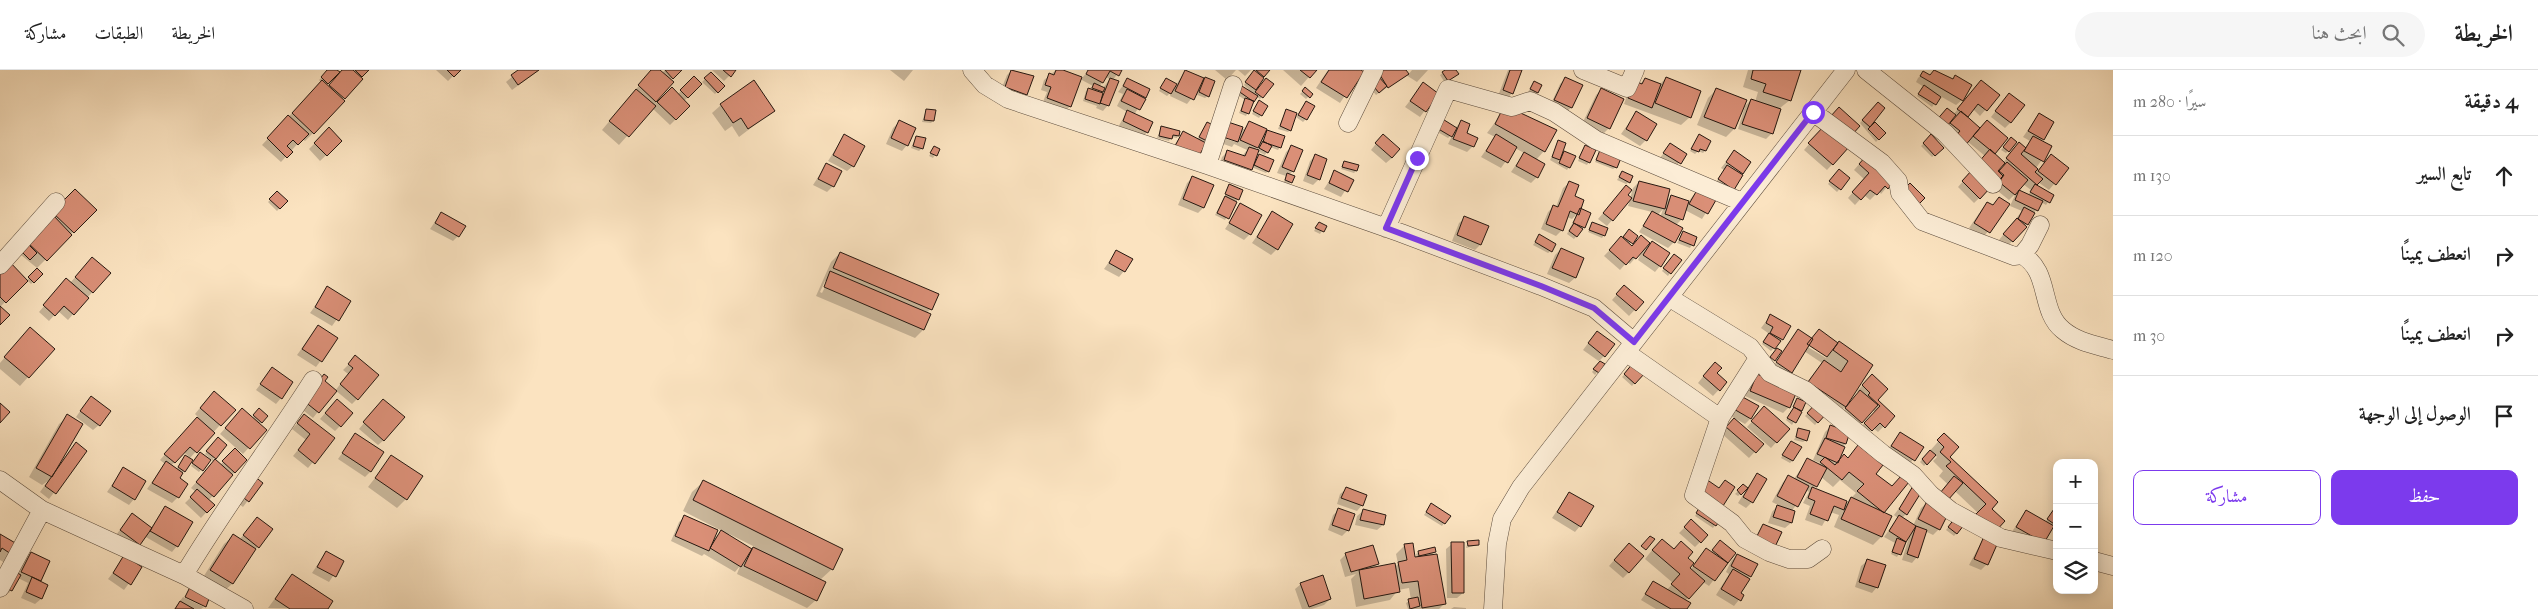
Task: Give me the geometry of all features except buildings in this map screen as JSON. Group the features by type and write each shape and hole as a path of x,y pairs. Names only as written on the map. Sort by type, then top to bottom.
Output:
{"street":[{"path":"972,70 985,85 1008,99 1207,165 1386,228 1541,286 1594,308 1631,348 1720,418"},
{"path":"1348,123 1374,70"},
{"path":"1583,70 1627,88 1635,70"},
{"path":"1493,609 1497,544 1502,519 1521,487 1846,70"},
{"path":"1866,70 1945,133 1993,184"},
{"path":"1207,165 1233,85"},
{"path":"1386,228 1448,89 1512,107 1530,101 1554,112 1596,140 1742,202"},
{"path":"1813,112 1882,163 1898,181 1900,193 1922,221 2014,256 2022,255 2030,260 2039,271 2050,310 2062,329 2078,340 2113,350"},
{"path":"0,265 56,202"},
{"path":"2022,255 2030,245 2040,225"},
{"path":"1670,298 1750,348 1770,373 1805,390 1883,454 1913,475 1931,495 1951,511 2001,538 2053,550"},
{"path":"1758,358 1720,418 1694,495 1732,523 1745,540 1768,552 1789,559 1808,559 1822,549"},
{"path":"184,575 211,530 271,447 313,380"},
{"path":"0,480 42,510 184,575 244,609"},
{"path":"0,588 42,510"},
{"path":"2098,562 2113,566"}],"route":[{"path":"1417,158 1386,228 1541,286 1594,308 1634,342 1813,112"}]}
